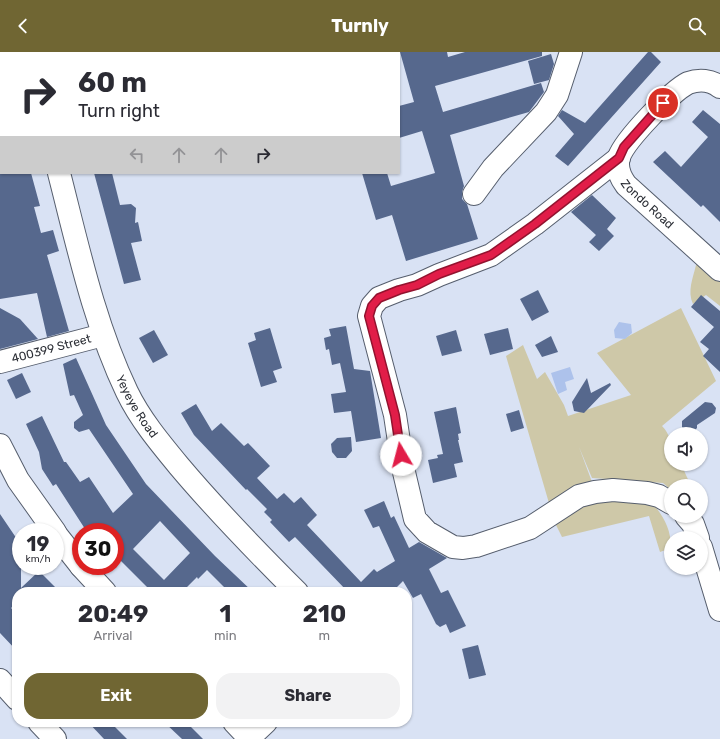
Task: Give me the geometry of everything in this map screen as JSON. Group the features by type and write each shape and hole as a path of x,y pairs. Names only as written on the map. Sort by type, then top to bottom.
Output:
{"street":[{"path":"474,194 493,168 546,112 557,95 571,52"},
{"path":"664,499 659,496 634,492 613,490 595,492 579,496 530,528 476,546 463,548 453,547 433,536 415,519 403,468 395,415 369,316 372,306 379,298 417,285 439,274 491,255 535,224 619,158 624,147 663,103 678,89 689,83 702,80 713,81 720,86"},
{"name":"Zondo Road","path":"619,158 618,169 626,185 720,270"},
{"name":"Yeyeye Road","path":"59,174 86,278 103,335 128,393 151,432 216,510 292,587"},
{"name":"400399 Street","path":"0,362 103,335"},
{"path":"0,445 18,480 49,523"},
{"path":"64,544 72,554"},
{"path":"708,570 720,610"},
{"path":"89,575 100,587"},
{"path":"0,680 12,693"},
{"path":"44,727 55,739"},
{"path":"239,727 249,738 261,727"}],"shaded area":[{"path":"705,262 720,275 720,306 706,295 693,304 691,299 691,284 696,265"},
{"path":"681,308 716,381 662,426 664,428 664,471 684,471 688,479 664,479 664,484 592,478 579,447 592,482 551,510 506,356 523,345 537,379 545,372 564,405 568,416 631,395 597,353"},
{"path":"597,497 648,497 658,509 668,531 664,531 664,551 660,552 649,516 562,537 553,519"}],"water":[{"path":"619,322 631,324 632,333 625,339 615,338 614,330"},
{"path":"570,367 574,379 565,382 567,390 558,394 551,373"}],"building":[{"path":"400,52 447,52 448,57 465,52 542,52 542,56 435,86 443,112 541,83 544,92 529,112 450,135 464,186 462,199 467,204 478,239 406,261 392,215 376,220 362,174 387,174 391,186 435,173 422,131 400,138 400,106 414,102"},
{"path":"648,52 651,52 661,62 568,166 555,156 574,134 558,116 562,110 585,123"},
{"path":"551,54 554,64 549,80 534,84 528,61"},
{"path":"703,110 720,124 720,222 703,205 701,207 653,162 665,151 681,167 708,137 692,122"},
{"path":"0,174 31,174 40,206 34,207 41,233 53,230 59,251 47,255 69,331 47,337 37,293 0,299"},
{"path":"94,174 112,174 120,205 131,204 136,208 135,223 138,222 142,241 131,243 141,280 124,284"},
{"path":"592,195 616,218 607,229 614,236 599,251 589,242 596,235 571,212"},
{"path":"538,290 549,312 532,321 520,299"},
{"path":"701,295 720,311 720,372 703,356 709,349 700,342 714,327 691,307"},
{"path":"0,308 20,319 38,339 0,349"},
{"path":"346,326 354,369 370,371 381,438 356,442 351,411 334,413 331,394 346,392 340,363 332,365 329,349 326,350 324,338 331,336 329,329"},
{"path":"270,328 282,368 273,371 277,382 261,387 248,343 256,340 254,333"},
{"path":"508,328 513,349 490,355 484,334"},
{"path":"154,330 168,355 153,363 139,338"},
{"path":"456,330 462,351 442,356 436,336"},
{"path":"551,336 558,352 542,357 535,345"},
{"path":"76,358 106,425 146,484 215,556 248,587 224,587 207,570 187,587 147,587 124,564 124,523 81,523 56,484 53,486 42,469 39,452 26,424 42,416 64,462 66,462 80,482 89,477 113,513 133,494 89,429 79,432 74,428 74,422 83,415 74,395 70,396 63,364","holes":["160,521 190,553 164,580 133,549"]},
{"path":"22,373 31,392 16,399 7,380"},
{"path":"587,378 591,393 610,383 611,385 584,413 574,411 572,402"},
{"path":"705,402 712,403 716,408 715,413 697,425 697,427 682,427 682,421"},
{"path":"196,404 212,431 221,423 244,446 248,443 270,466 257,478 277,499 284,493 294,503 301,497 317,515 307,525 361,582 374,569 377,572 395,561 379,526 373,528 364,510 384,501 391,518 394,516 409,548 419,542 447,558 429,569 441,593 448,590 466,626 450,633 446,624 440,627 436,624 421,594 413,598 412,587 407,587 403,581 397,587 343,587 295,537 289,542 270,522 272,520 264,512 267,509 247,489 246,490 194,435 181,413"},
{"path":"456,407 461,433 458,434 458,440 463,462 454,464 457,477 433,483 428,460 438,458 437,455 443,454 434,412"},
{"path":"519,410 524,428 511,432 506,414"},
{"path":"351,437 352,451 346,458 337,458 332,452 331,444 337,438"},
{"path":"0,514 12,532 12,575 21,575 21,587 12,587 12,646 0,633"},
{"path":"35,575 43,575 55,587 22,587"},
{"path":"478,645 486,675 469,679 462,649"},
{"path":"93,727 115,727 127,739 104,739"},
{"path":"169,727 191,727 203,739 182,739"}],"route":[{"path":"401,455 395,415 369,316 372,306 379,298 417,285 439,274 491,255 535,224 619,158 624,147 663,103"}]}
